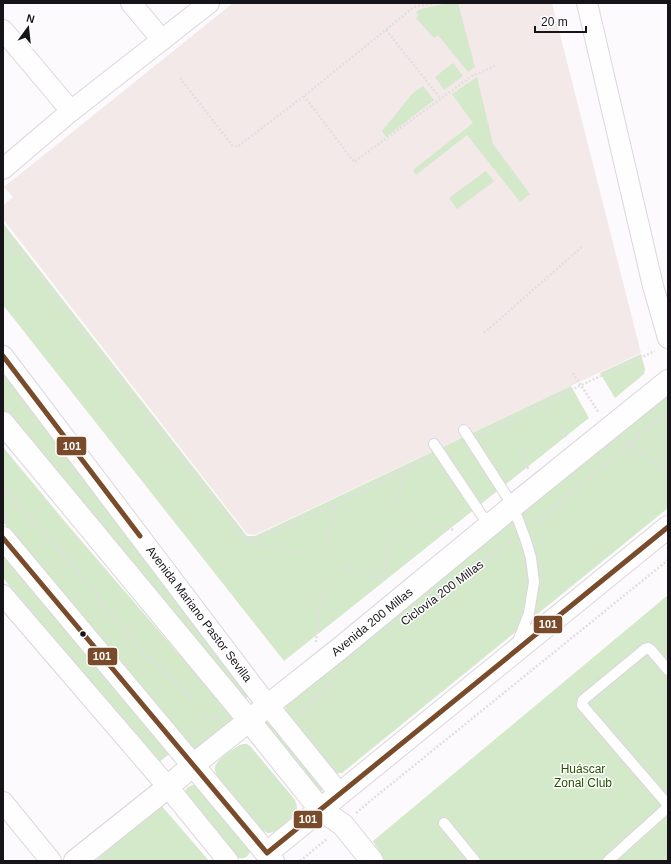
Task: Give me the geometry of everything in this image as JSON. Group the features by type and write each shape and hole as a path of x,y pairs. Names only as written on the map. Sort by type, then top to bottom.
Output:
{"main road":[{"name":"Avenida 200 Millas","path":"75,861 338,650 668,381"},
{"name":"Avenida Mariano Pastor Sevilla","path":"3,423 250,721 320,809 343,825 372,861"},
{"path":"3,538 193,765 265,858 320,809 668,527"},
{"path":"340,793 343,825"}],"street":[{"path":"132,3 162,40"},
{"path":"3,168 71,111 209,3"},
{"path":"587,3 660,284 665,343"},
{"path":"3,30 71,111"},
{"name":"Avenida Mariano Pastor Sevilla","path":"3,356 269,705 340,793"},
{"path":"3,595 168,786 228,861"},
{"path":"3,802 51,861"}],"lane":[{"path":"464,430 513,506 531,558 534,582 529,613 512,653"},
{"path":"437,449 489,526"},
{"path":"608,861 668,806 582,705 582,702 645,649 648,648 651,650 668,670"},
{"path":"444,823 475,861"}],"path":[{"path":"180,78 232,145 237,147 304,96 414,7 433,3"},
{"path":"386,30 441,99"},
{"path":"304,96 354,162 472,76 497,65"},
{"path":"3,228 216,505 246,539 306,555"},
{"path":"484,333 583,246"},
{"path":"11,253 18,249"},
{"path":"78,337 84,334"},
{"path":"470,439 665,343"},
{"path":"573,373 610,428 668,474"},
{"path":"547,402 549,407"},
{"name":"Ciclovía 200 Millas","path":"423,607 540,520 668,412"},
{"path":"144,423 150,418"},
{"path":"504,423 508,431"},
{"path":"559,425 569,442"},
{"path":"249,541 336,505 406,468 437,449"},
{"path":"518,449 531,474"},
{"path":"397,501 406,468"},
{"path":"3,489 60,550 139,648 191,699"},
{"path":"326,547 336,505"},
{"path":"412,522 462,531"},
{"path":"342,568 383,579 391,536"},
{"path":"300,861 368,802 668,560"},
{"path":"316,644 322,587"},
{"path":"294,718 338,677"},
{"path":"203,719 225,717"},
{"path":"223,742 249,759 259,752 259,748 266,742"}],"shaded area":[{"path":"233,3 552,3 641,353 255,535 247,534 3,219 3,206 13,197 4,187"}],"green space":[{"path":"448,3 458,3 475,67 468,72 438,35 434,38 416,18 419,15 416,12 421,9"},
{"path":"453,63 463,76 444,90 435,77"},
{"path":"477,77 493,144 530,194 520,202 467,135 416,175 413,170 473,123 452,94"},
{"path":"423,86 434,100 386,137 382,131 413,93"},
{"path":"486,171 494,181 457,209 449,198"},
{"path":"3,223 247,536 255,536 571,386 589,418 284,661 3,305"},
{"path":"641,354 645,369 644,374 615,398 600,373"},
{"path":"3,372 252,694 240,702 3,417"},
{"path":"668,393 668,508 342,773 335,773 285,711 286,705"},
{"path":"3,447 66,523 238,723 195,755 3,522"},
{"path":"3,551 172,752 158,763 3,578"},
{"name":"Huáscar Zonal Club","path":"668,595 668,861 385,861 373,841"},
{"path":"267,721 270,721 323,789 320,793 262,725"},
{"path":"243,744 247,744 251,747 295,800 297,806 296,812 293,816 272,833 267,833 261,829 215,772 216,764 222,757 231,750"},
{"path":"198,785 250,851 248,856 239,858 234,856 185,793 190,786"},
{"path":"161,805 209,861 95,861"}],"transit line":[{"name":"101","path":"3,356 140,536"},
{"name":"101","path":"3,538 267,853 668,527"}]}
